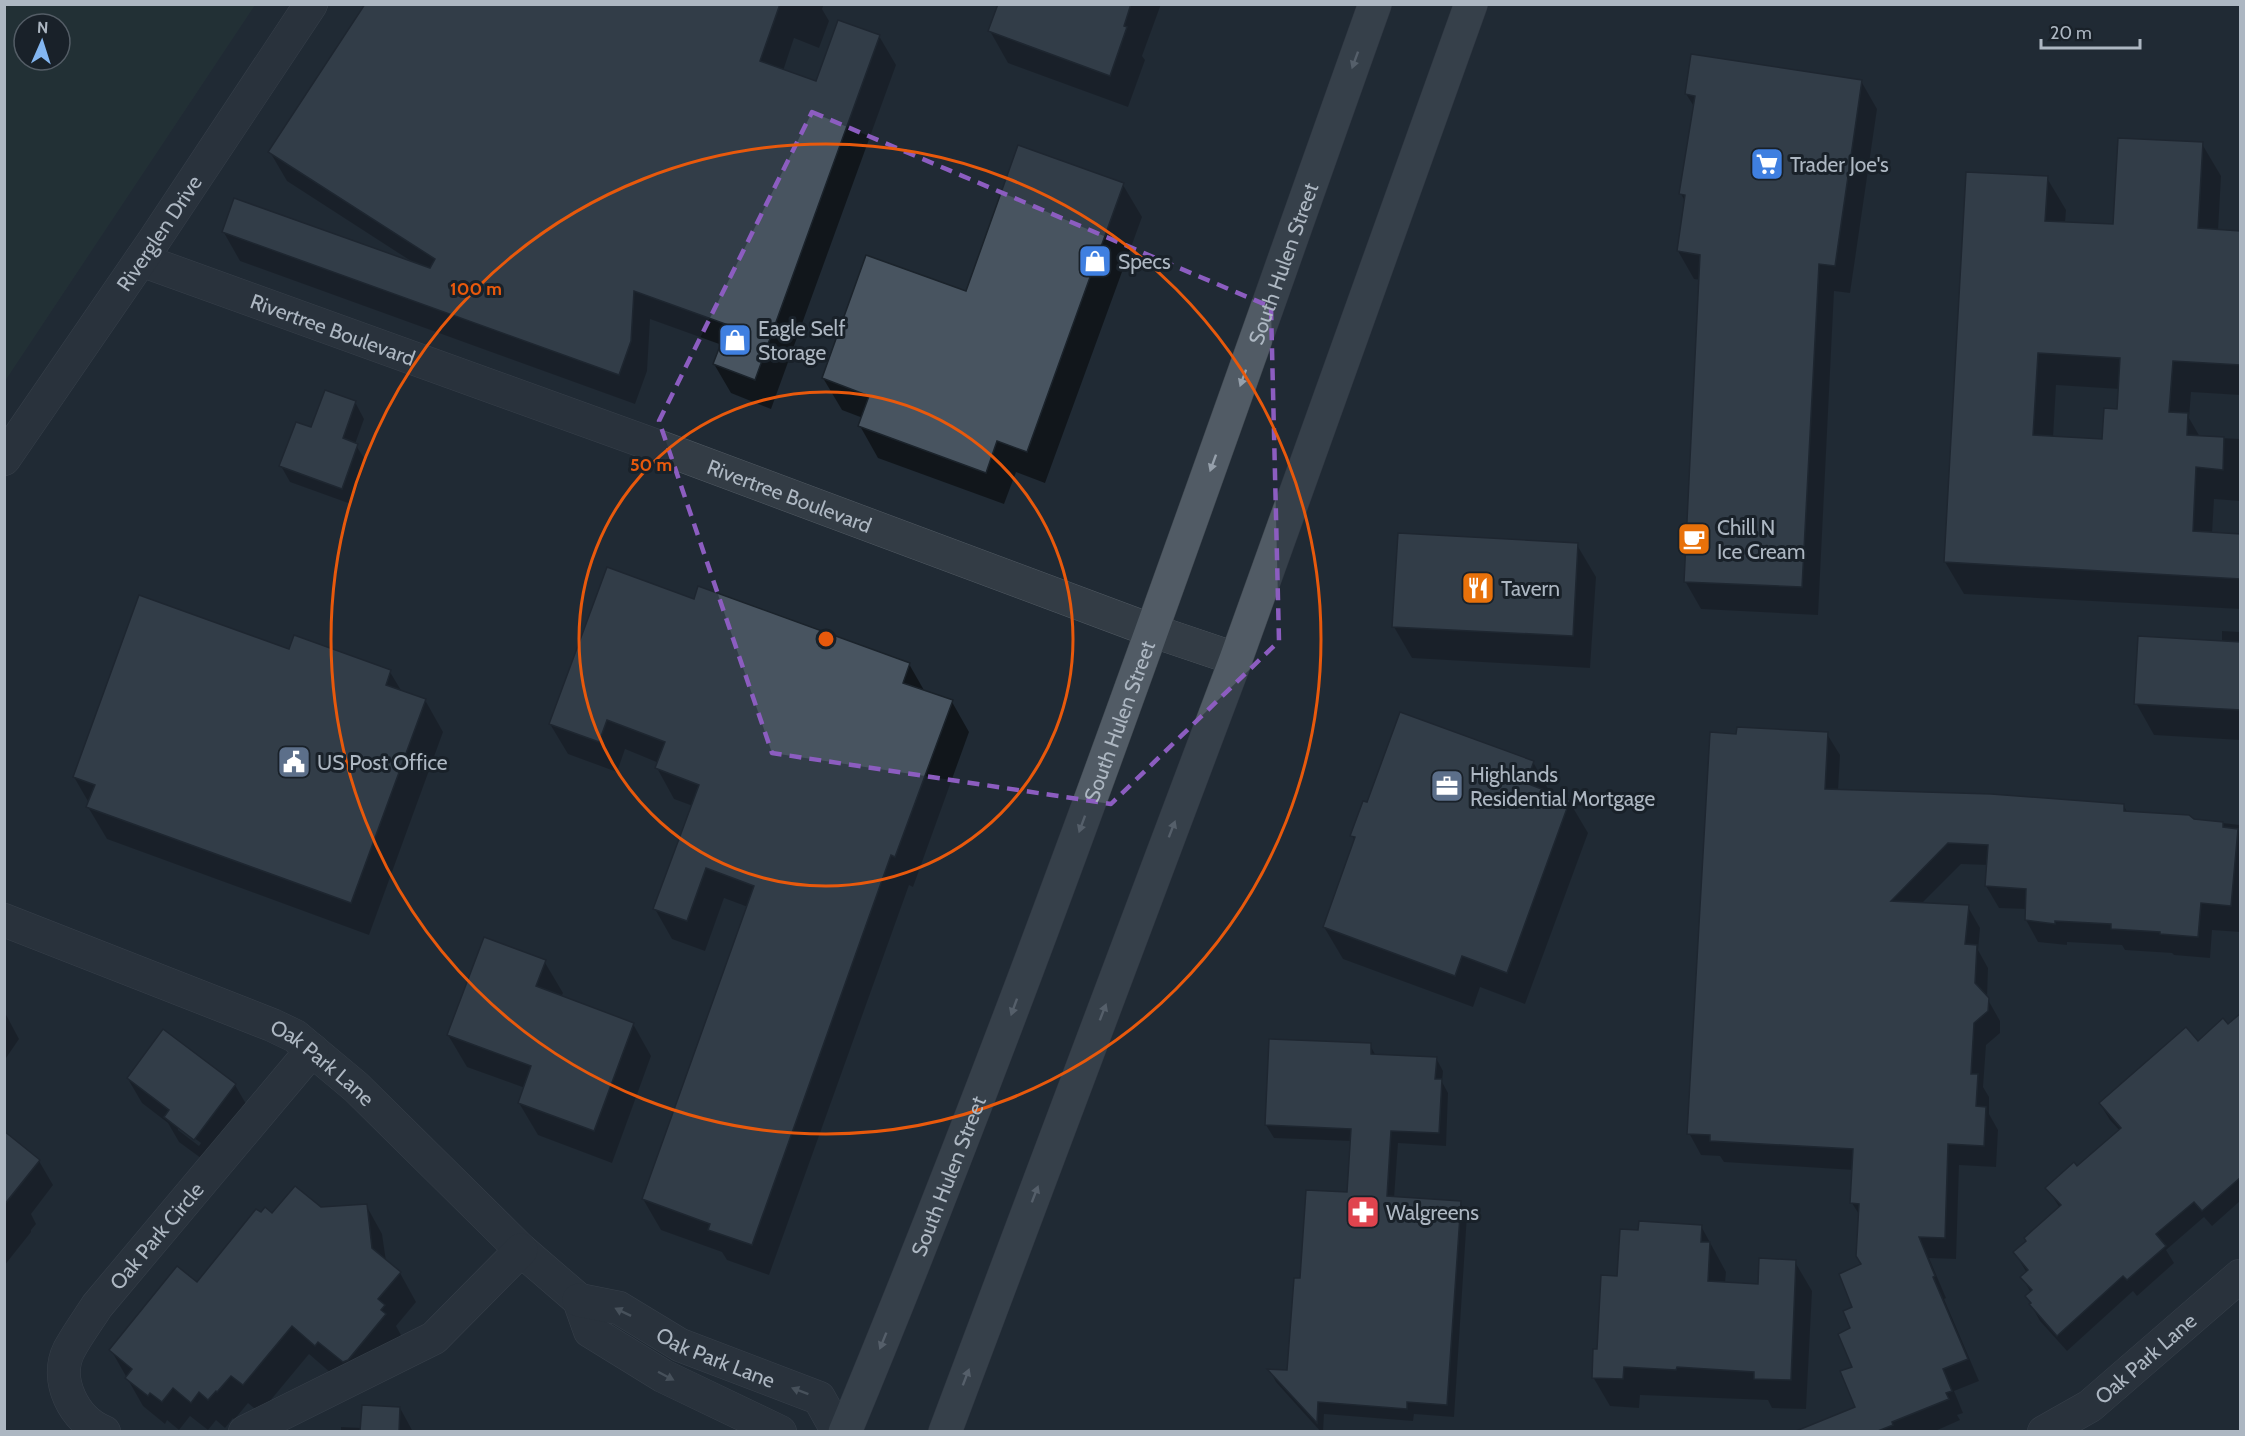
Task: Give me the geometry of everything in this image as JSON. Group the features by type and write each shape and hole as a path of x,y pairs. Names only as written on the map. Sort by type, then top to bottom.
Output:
{"main road":[{"name":"South Hulen Street","path":"845,1431 905,1287 1001,1042 1153,631 1375,4"},
{"path":"945,1431 1236,659 1471,4"}],"street":[{"name":"Riverglen Drive","path":"4,459 141,260 311,4"},
{"name":"Rivertree Boulevard","path":"141,260 665,449 1153,631 1236,659"},
{"name":"Oak Park Lane","path":"4,920 272,1024 295,1036 356,1087 521,1250 579,1300 619,1308 680,1345 819,1398 838,1431"},
{"name":"Oak Park Circle","path":"104,1431 85,1421 70,1400 63,1372 69,1351 98,1306 312,1050"},
{"path":"245,1431 434,1338 521,1250"},
{"name":"Oak Park Lane","path":"2044,1431 2090,1406 2241,1276"},
{"name":"Oak Park Lane","path":"579,1300 590,1331 663,1376 780,1431"}],"highlighted area":[{"path":"812,112 1271,307 1279,641 1111,804 772,753 659,421"}],"green space":[{"path":"4,5 255,5 5,381"}],"building":[{"path":"365,4 780,4 760,61 816,81 838,20 880,35 755,380 713,364 728,325 634,291 631,341 619,375 222,232 234,198 430,268 435,259 268,152"},
{"path":"998,4 1131,4 1124,26 1127,27 1110,76 988,31"},
{"path":"1691,54 1862,80 1835,266 1819,264 1802,587 1684,582 1700,255 1677,251 1685,195 1679,194 1695,96 1685,94"},
{"path":"2118,138 2203,142 2198,228 2241,231 2241,365 2173,361 2169,412 2188,413 2187,435 2224,437 2223,470 2196,467 2193,531 2241,534 2241,579 1944,562 1966,172 2048,176 2045,221 2113,224","holes":["2038,353 2120,358 2117,409 2104,408 2102,439 2033,435"]},
{"path":"1018,145 1124,183 1027,452 997,441 986,473 858,426 869,396 822,378 866,255 966,291"},
{"path":"325,390 356,401 343,438 358,444 342,489 279,466 296,422 311,427"},
{"path":"1398,533 1578,543 1573,636 1392,627"},
{"path":"607,567 694,599 698,586 910,663 903,683 953,700 895,857 891,855 752,1245 708,1230 710,1224 642,1199 754,886 706,868 687,921 653,909 699,785 655,768 665,742 607,720 599,742 549,724"},
{"path":"139,595 289,649 294,635 391,670 386,685 426,699 351,903 86,807 95,785 73,777"},
{"path":"2138,636 2241,642 2241,710 2134,704"},
{"path":"1400,712 1534,761 1526,783 1570,800 1507,973 1462,956 1455,976 1323,927 1355,837 1350,836 1363,801 1367,802"},
{"path":"1737,727 1828,732 1825,789 1991,794 2124,804 2124,811 2189,815 2194,819 2223,822 2223,827 2238,829 2231,906 2201,903 2198,937 2111,929 2111,924 2055,921 2055,924 2025,920 2026,889 1985,886 1988,845 1948,843 1891,901 1969,905 1965,944 1977,945 1975,983 1989,998 1988,1011 1974,1023 1971,1074 1978,1074 1976,1106 1986,1107 1984,1146 1948,1144 1945,1238 1919,1237 1935,1276 1933,1277 1968,1359 1943,1369 1952,1391 1946,1393 1949,1399 1892,1422 1893,1425 1878,1431 1796,1431 1855,1407 1840,1371 1852,1367 1838,1334 1850,1328 1843,1311 1852,1307 1839,1274 1861,1264 1856,1256 1859,1204 1850,1203 1853,1149 1710,1141 1710,1135 1687,1134 1710,732 1736,734"},
{"path":"484,937 546,960 536,986 634,1023 594,1131 518,1103 531,1066 447,1035"},
{"path":"2241,1013 2241,1177 2202,1211 2194,1202 2156,1234 2166,1246 2127,1280 2123,1276 2057,1336 2029,1304 2031,1303 2025,1296 2032,1290 2020,1277 2028,1270 2013,1252 2026,1241 2024,1238 2061,1205 2045,1188 2074,1162 2077,1166 2121,1128 2099,1103 2186,1027 2198,1041 2223,1018 2228,1024"},
{"path":"163,1029 236,1084 194,1140 164,1117 169,1110 127,1078"},
{"name":"Walgreens","path":"1269,1039 1371,1043 1371,1054 1437,1057 1435,1079 1442,1079 1439,1133 1391,1131 1387,1196 1461,1201 1447,1405 1407,1402 1407,1409 1318,1402 1317,1423 1267,1369 1287,1370 1294,1278 1300,1278 1306,1190 1347,1192 1351,1129 1265,1125"},
{"path":"4,1131 40,1160 4,1205"},
{"path":"295,1186 321,1207 367,1204 372,1248 401,1272 378,1299 385,1305 381,1310 386,1314 348,1360 343,1362 318,1342 315,1346 292,1326 243,1385 231,1376 208,1400 199,1392 191,1403 173,1388 162,1402 150,1393 148,1396 125,1378 132,1369 109,1350 177,1266 197,1282 256,1209 261,1212 265,1207 272,1213"},
{"path":"1639,1221 1702,1225 1701,1242 1710,1242 1708,1281 1758,1284 1759,1258 1796,1260 1791,1380 1754,1379 1754,1372 1677,1367 1676,1370 1624,1367 1623,1379 1592,1378 1593,1349 1597,1349 1601,1275 1617,1276 1620,1229 1638,1230"},
{"path":"362,1405 400,1407 399,1431 360,1431"}],"place":[{"name":"Trader Joe's","path":"1767,164"},
{"name":"Specs","path":"1095,261"},
{"name":"Eagle Self Storage","path":"735,340"},
{"name":"Chill N Ice Cream","path":"1694,539"},
{"name":"Tavern","path":"1478,588"},
{"name":"US Post Office","path":"294,762"},
{"name":"Highlands Residential Mortgage","path":"1447,786"},
{"name":"Walgreens","path":"1363,1212"}]}
